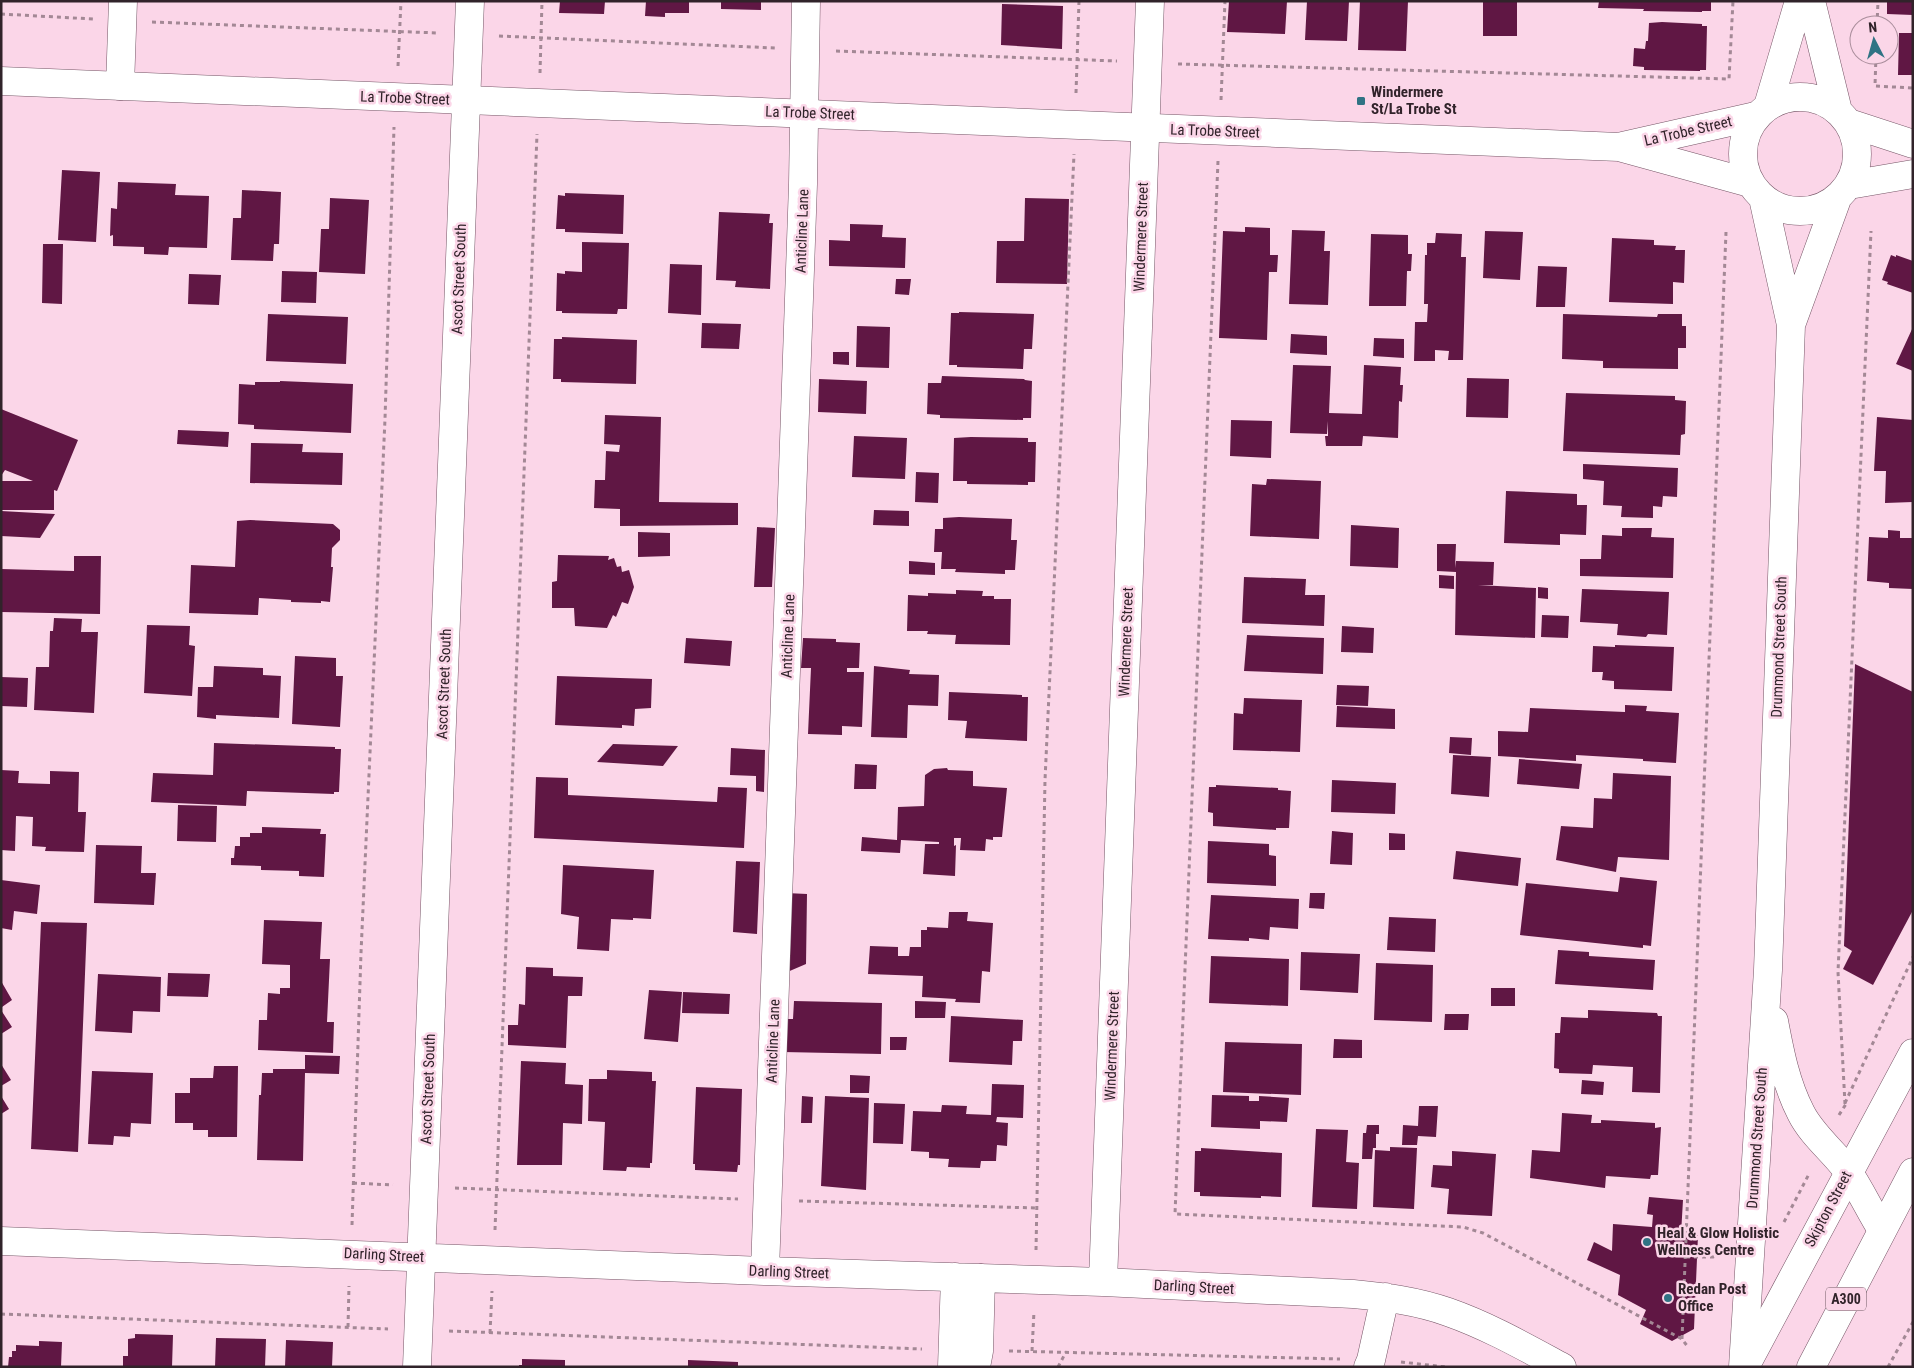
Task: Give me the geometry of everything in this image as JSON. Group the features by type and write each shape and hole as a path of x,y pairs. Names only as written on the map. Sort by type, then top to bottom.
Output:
{"main road":[{"name":"Ascot Street South","path":"416,1367 470,1"},
{"name":"Anticline Lane","path":"765,1271 803,184 806,1"},
{"name":"Windermere Street","path":"1103,1282 1150,1"},
{"path":"1799,1 1762,111 1747,132 1742,149 1743,166 1756,191 1780,209 1800,212 1820,209 1843,192 1856,171 1858,154 1855,138 1843,117 1811,1"},
{"path":"120,86 122,11"},
{"name":"La Trobe Street","path":"1,81 1619,147 1756,191"},
{"path":"1762,111 1786,98 1804,97 1822,101 1843,117 1913,144"},
{"name":"La Trobe Street","path":"1619,147 1762,111"},
{"path":"1843,192 1913,174"},
{"name":"Drummond Street South","path":"1744,1367 1768,970 1791,325 1756,191"},
{"name":"Drummond Street South","path":"1791,325 1843,192"},
{"name":"Drummond Street South","path":"1768,970 1774,1021 1782,1064 1790,1090 1802,1115 1848,1172 1882,1230"},
{"name":"Skipton Street","path":"1744,1367 1913,1053"},
{"name":"A300","path":"1811,1367 1913,1172"},
{"name":"Darling Street","path":"1,1241 765,1271 1103,1282 1386,1297 1437,1309 1464,1318 1496,1332 1562,1367"},
{"path":"965,1359 968,1277"},
{"path":"1370,1364 1386,1297"}],"path":[{"path":"490,1333 542,1"},
{"path":"1225,1 1215,204 1175,1214 1472,1229 1483,1233 1682,1339 1688,1348"},
{"path":"1,14 122,11 541,38 1222,67 1729,80 1733,1"},
{"path":"1877,15 1878,1"},
{"path":"1876,65 1875,86 1913,88"},
{"path":"348,1327 361,953 385,409 393,139"},
{"path":"1036,1208 1046,780 1073,197"},
{"path":"1845,1104 1838,972 1871,231"},
{"path":"1682,1339 1726,232"},
{"path":"1686,1257 1713,1257 1775,1240 1845,1104 1913,957"},
{"path":"1845,1104 1876,1121"},
{"path":"1,1314 490,1333 965,1359 1066,1352 1446,1367"},
{"path":"1888,1367 1913,1322"},
{"path":"1058,1367 1066,1352"}],"building":[{"path":"560,1 605,1 604,14 559,13"},
{"path":"646,1 689,1 689,13 665,13 665,17 645,16"},
{"path":"721,1 761,1 761,10 721,9"},
{"path":"1229,1 1287,1 1285,34 1227,32"},
{"path":"1307,1 1349,1 1347,41 1305,40"},
{"path":"1360,1 1408,1 1406,51 1358,50"},
{"path":"1483,1 1517,1 1517,36 1483,36"},
{"path":"1599,1 1711,1 1711,11 1643,11 1644,9 1598,8"},
{"path":"1887,1 1913,1 1913,15 1887,14"},
{"path":"1002,4 1063,6 1062,49 1001,45"},
{"path":"1649,23 1702,24 1702,26 1707,26 1706,70 1644,70 1644,67 1633,66 1634,48 1645,49 1646,41 1648,41"},
{"path":"1899,33 1913,33 1913,75 1898,75"},
{"path":"62,170 100,172 96,242 58,240"},
{"path":"118,182 176,184 175,195 209,196 207,248 169,247 168,255 144,254 144,247 113,246 113,235 110,236 111,208 117,209"},
{"path":"242,190 281,192 279,244 274,244 273,261 231,260 233,218 241,218"},
{"path":"565,193 624,195 623,234 565,232 565,229 556,229 558,195 565,196"},
{"path":"330,198 369,200 365,274 319,272 321,229 329,229"},
{"path":"1025,198 1069,199 1067,284 996,283 997,241 1024,241"},
{"path":"719,212 770,214 769,223 773,223 770,289 735,287 736,281 716,280"},
{"path":"850,224 883,225 882,237 906,238 905,268 829,266 829,240 850,241"},
{"path":"1245,227 1270,228 1270,255 1278,255 1277,272 1269,272 1267,340 1219,338 1223,231 1245,232"},
{"path":"1292,230 1325,231 1324,251 1330,251 1328,305 1289,304"},
{"path":"1485,231 1523,232 1520,280 1483,278"},
{"path":"1436,233 1462,234 1461,257 1466,257 1463,360 1448,360 1449,351 1435,350 1435,361 1414,361 1415,322 1427,322 1428,304 1424,304 1427,243 1435,243"},
{"path":"1371,234 1408,235 1408,254 1412,254 1411,271 1407,271 1406,306 1369,306"},
{"path":"1612,238 1654,240 1654,245 1676,246 1675,250 1685,250 1684,283 1673,282 1673,304 1609,302"},
{"path":"582,242 629,243 627,309 618,309 617,314 562,313 562,311 556,311 557,273 565,274 565,271 582,272"},
{"path":"43,244 63,244 62,304 42,303"},
{"path":"1891,255 1913,261 1913,293 1887,284 1888,282 1882,280"},
{"path":"670,264 702,265 701,315 668,313"},
{"path":"1538,266 1567,267 1565,307 1536,307"},
{"path":"282,271 317,272 316,303 281,302"},
{"path":"189,274 221,275 219,305 188,304"},
{"path":"896,279 911,279 909,295 895,294"},
{"path":"951,313 1034,314 1032,349 1024,349 1023,369 957,367 957,365 949,365"},
{"path":"268,314 348,317 346,364 266,361"},
{"path":"1563,314 1657,317 1658,314 1682,314 1682,326 1686,326 1686,348 1678,348 1678,369 1603,368 1603,361 1562,359"},
{"path":"702,323 741,324 739,349 701,348"},
{"path":"857,326 890,327 889,368 856,367"},
{"path":"1913,327 1913,371 1896,364"},
{"path":"1291,334 1327,336 1327,355 1290,353"},
{"path":"562,337 637,340 636,384 561,382 561,379 553,379 554,339 562,339"},
{"path":"1374,338 1404,339 1404,358 1373,356"},
{"path":"833,352 849,352 849,365 833,364"},
{"path":"1293,365 1331,366 1329,413 1362,414 1364,365 1401,367 1400,385 1403,385 1402,402 1399,401 1398,438 1363,436 1362,446 1326,446 1325,436 1328,436 1328,421 1327,434 1290,433"},
{"path":"942,376 1024,379 1032,381 1031,418 1023,418 1023,420 940,418 940,415 927,414 928,383 941,383"},
{"path":"1467,378 1509,379 1508,418 1466,417"},
{"path":"819,379 867,381 866,414 818,412"},
{"path":"280,381 353,384 351,433 254,429 254,425 238,424 239,384 255,385 255,382"},
{"path":"1566,393 1675,396 1675,400 1686,401 1685,434 1681,435 1680,455 1563,451"},
{"path":"1,409 78,440 57,491 54,490 54,510 1,510 1,481 33,481 5,470 1,476"},
{"path":"605,415 661,417 659,502 738,503 738,525 620,526 620,509 594,508 595,480 605,480 606,451 619,452 620,445 604,444"},
{"path":"1877,417 1913,420 1913,502 1885,503 1886,471 1874,471"},
{"path":"1231,420 1272,421 1271,458 1230,456"},
{"path":"178,430 229,432 228,447 177,444"},
{"path":"854,436 907,438 905,479 852,477"},
{"path":"954,438 1028,438 1028,442 1036,442 1035,482 1028,482 1028,485 967,484 967,481 953,481"},
{"path":"251,443 303,444 302,452 343,453 342,485 250,483"},
{"path":"1583,464 1678,468 1677,497 1663,496 1662,507 1653,506 1653,518 1621,517 1622,506 1603,505 1604,481 1583,479"},
{"path":"916,472 939,473 938,503 915,502"},
{"path":"1267,479 1321,481 1319,539 1250,536 1252,484 1266,485"},
{"path":"1506,491 1577,494 1577,505 1587,505 1586,535 1560,534 1560,545 1504,543"},
{"path":"874,510 909,511 909,526 873,525"},
{"path":"1,511 55,514 40,538 1,536"},
{"path":"943,518 1012,519 1011,540 1017,540 1015,570 1005,570 1005,574 955,572 956,569 941,569 942,552 934,552 935,529 943,529"},
{"path":"237,521 333,524 340,530 340,540 332,548 331,567 333,567 330,602 291,602 291,600 259,598 258,615 189,613 191,565 235,567"},
{"path":"1351,525 1399,528 1398,568 1350,566"},
{"path":"757,527 775,528 772,587 754,587"},
{"path":"1622,528 1652,528 1651,537 1674,538 1673,578 1580,576 1580,559 1601,559 1602,535 1622,536"},
{"path":"1888,530 1900,531 1900,538 1913,538 1913,589 1889,588 1889,583 1867,581 1869,537 1888,538"},
{"path":"638,532 670,533 670,556 638,557"},
{"path":"1437,544 1456,544 1455,568 1456,561 1494,562 1493,585 1478,585 1536,588 1535,638 1455,635 1456,572 1437,571"},
{"path":"558,555 609,556 608,560 614,558 617,567 621,566 622,572 629,570 634,587 628,604 622,602 616,617 613,615 607,628 575,626 574,608 552,608 552,582 557,581"},
{"path":"74,556 101,556 100,614 1,612 1,569 74,571"},
{"path":"909,561 935,563 935,575 909,574"},
{"path":"1439,575 1454,576 1454,589 1439,588"},
{"path":"1244,577 1306,579 1305,595 1325,595 1324,626 1242,623"},
{"path":"1538,587 1548,588 1548,599 1538,598"},
{"path":"1582,589 1669,592 1667,635 1648,634 1646,637 1617,635 1618,624 1580,622"},
{"path":"956,590 983,591 982,596 994,596 994,599 1011,599 1010,645 955,644 956,635 927,634 928,631 907,631 908,595 928,596 928,593 956,594"},
{"path":"1542,615 1569,616 1568,638 1541,637"},
{"path":"54,618 82,619 81,632 98,632 94,713 34,710 36,667 49,667 50,631 53,631"},
{"path":"147,625 190,626 189,645 195,646 192,696 144,693"},
{"path":"1342,626 1374,628 1373,653 1341,652"},
{"path":"1247,635 1324,638 1323,674 1244,671"},
{"path":"686,638 732,641 730,666 684,663"},
{"path":"803,638 836,639 836,642 860,643 859,668 847,668 847,672 864,672 862,727 842,726 842,735 808,734 811,668 801,668"},
{"path":"1615,645 1674,647 1672,691 1614,689 1614,681 1602,680 1603,672 1592,672 1593,646 1615,647"},
{"path":"295,656 336,658 336,676 343,676 340,727 292,724"},
{"path":"1855,664 1913,692 1913,910 1873,985 1843,969 1852,951 1844,946"},
{"path":"214,666 263,668 263,675 281,676 279,718 216,715 216,719 197,717 198,687 213,687"},
{"path":"874,666 910,670 909,674 939,675 938,706 908,705 907,738 871,737"},
{"path":"557,676 652,679 651,708 635,709 634,726 622,725 622,728 555,725"},
{"path":"1,677 28,678 27,707 1,706"},
{"path":"1337,685 1369,686 1368,706 1336,705"},
{"path":"949,692 1022,695 1022,697 1028,697 1027,741 965,738 967,721 948,720"},
{"path":"1244,698 1302,700 1300,752 1233,750 1234,713 1243,714"},
{"path":"1625,705 1647,706 1646,711 1679,713 1676,763 1576,755 1576,761 1498,756 1498,731 1528,732 1530,708 1625,712"},
{"path":"1337,706 1395,709 1395,729 1336,727"},
{"path":"1450,737 1472,738 1471,755 1449,753"},
{"path":"214,743 335,747 335,749 341,749 339,792 334,792 334,794 247,791 246,806 151,802 153,773 213,775"},
{"path":"613,744 678,746 663,766 597,762"},
{"path":"731,748 765,750 764,792 756,791 756,776 730,775"},
{"path":"1453,755 1491,757 1489,797 1451,794"},
{"path":"1519,759 1582,764 1579,789 1517,784"},
{"path":"855,764 877,765 876,789 854,789"},
{"path":"947,768 948,770 973,771 973,786 1007,788 1002,837 993,837 993,840 986,839 985,851 960,850 961,838 954,838 954,846 956,845 955,876 923,874 925,844 939,844 939,842 901,840 900,853 861,851 862,837 897,840 898,807 924,806 925,775 934,769"},
{"path":"1,770 19,771 18,783 50,784 50,771 79,772 78,812 86,812 84,852 45,851 46,847 32,846 33,817 16,816 15,851 1,850"},
{"path":"1613,773 1671,776 1669,860 1618,857 1616,872 1556,860 1561,826 1593,828 1594,798 1612,799"},
{"path":"536,777 568,778 568,795 717,802 718,787 747,788 744,848 534,838"},
{"path":"1332,780 1396,783 1395,814 1331,812"},
{"path":"1216,785 1278,788 1278,790 1291,791 1289,828 1276,828 1276,830 1213,826 1213,813 1208,812 1209,787 1216,787"},
{"path":"178,805 217,806 216,842 177,841"},
{"path":"262,827 321,829 320,834 326,834 324,877 299,876 299,871 261,870 261,866 231,865 235,846 240,846 240,837 250,837 250,833 262,833"},
{"path":"1332,831 1353,833 1352,865 1330,864"},
{"path":"1389,833 1405,834 1405,850 1389,850"},
{"path":"1208,841 1269,844 1269,855 1276,856 1276,886 1207,883"},
{"path":"96,845 142,846 141,873 156,873 154,905 94,903"},
{"path":"1456,851 1521,858 1518,886 1453,879"},
{"path":"736,861 760,862 757,934 733,932"},
{"path":"563,865 654,870 651,919 611,919 609,951 577,949 579,917 561,914"},
{"path":"1620,877 1657,881 1651,946 1643,945 1643,948 1520,935 1526,883 1618,892"},
{"path":"1,880 40,885 37,914 14,911 12,930 1,928"},
{"path":"786,893 807,894 806,964 785,973"},
{"path":"1310,893 1325,893 1324,909 1309,908"},
{"path":"1211,895 1299,899 1298,929 1270,927 1269,940 1249,938 1249,941 1208,939"},
{"path":"949,912 968,912 967,921 993,923 990,972 982,971 980,1003 955,1002 956,999 922,997 923,976 868,974 870,946 898,947 898,956 909,956 910,947 921,947 921,930 927,930 927,927 948,928"},
{"path":"1389,917 1436,919 1435,952 1387,950"},
{"path":"264,920 322,922 320,959 330,959 327,1022 334,1022 333,1053 258,1050 259,1020 267,1020 268,993 280,994 280,988 290,988 290,965 262,964"},
{"path":"41,922 87,923 78,1152 31,1149"},
{"path":"1558,950 1589,952 1589,956 1655,960 1653,990 1555,984"},
{"path":"1301,952 1360,954 1358,993 1300,990"},
{"path":"1211,956 1289,959 1288,1006 1209,1003"},
{"path":"1376,963 1433,965 1432,1022 1374,1020"},
{"path":"526,967 553,968 553,976 583,977 582,996 568,996 566,1048 508,1045 508,1025 518,1025 519,1004 525,1005"},
{"path":"168,973 210,974 208,997 167,996"},
{"path":"98,974 161,977 160,1012 133,1011 132,1033 95,1031"},
{"path":"1,981 12,1000 2,1007 1,1006"},
{"path":"1491,988 1515,988 1515,1006 1491,1006"},
{"path":"649,990 682,992 678,1042 644,1039"},
{"path":"683,992 730,994 729,1014 682,1013"},
{"path":"794,1001 882,1003 881,1054 783,1052 784,1019 793,1019"},
{"path":"915,1001 946,1002 945,1018 915,1018"},
{"path":"1,1010 12,1027 1,1034"},
{"path":"1588,1010 1657,1013 1658,1016 1662,1016 1660,1093 1632,1092 1633,1067 1593,1065 1592,1074 1559,1073 1559,1069 1554,1068 1555,1033 1560,1033 1561,1017 1588,1018"},
{"path":"1445,1014 1469,1014 1468,1030 1444,1030"},
{"path":"951,1016 1023,1020 1022,1041 1013,1041 1012,1065 949,1062"},
{"path":"890,1037 907,1037 906,1050 890,1050"},
{"path":"1334,1039 1362,1040 1362,1058 1333,1058"},
{"path":"1225,1042 1302,1044 1301,1095 1223,1092"},
{"path":"305,1055 340,1056 339,1074 305,1073 303,1161 257,1160 259,1095 261,1095 262,1073 273,1073 273,1069 305,1069"},
{"path":"521,1061 566,1063 565,1084 583,1085 582,1124 563,1123 562,1165 517,1165"},
{"path":"1,1064 11,1080 1,1086"},
{"path":"214,1066 238,1066 237,1137 208,1137 208,1130 193,1130 193,1123 175,1123 175,1093 190,1093 190,1078 213,1078"},
{"path":"607,1070 652,1072 652,1081 656,1081 652,1163 650,1163 650,1168 627,1167 626,1171 603,1170 605,1122 588,1121 589,1079 607,1079"},
{"path":"92,1071 153,1073 151,1124 131,1123 130,1137 114,1136 113,1145 88,1144"},
{"path":"850,1075 870,1076 869,1093 850,1093"},
{"path":"1582,1080 1604,1082 1603,1095 1581,1094"},
{"path":"992,1084 1024,1085 1023,1118 997,1117 996,1122 1008,1123 1007,1146 997,1145 996,1161 981,1161 980,1168 948,1167 949,1159 929,1158 929,1152 911,1151 913,1111 941,1112 942,1105 967,1106 966,1114 991,1115"},
{"path":"696,1087 742,1089 740,1165 738,1165 737,1172 695,1170 695,1164 693,1164"},
{"path":"1212,1095 1249,1096 1249,1101 1259,1101 1259,1096 1289,1098 1287,1122 1260,1121 1260,1129 1211,1127"},
{"path":"1,1096 9,1109 1,1114"},
{"path":"802,1096 813,1097 812,1123 801,1123"},
{"path":"825,1096 869,1098 866,1190 821,1186"},
{"path":"874,1103 905,1104 903,1144 873,1143"},
{"path":"1419,1106 1438,1106 1436,1137 1418,1136 1417,1145 1402,1145 1403,1125 1418,1126"},
{"path":"1562,1113 1592,1115 1591,1123 1601,1123 1601,1120 1655,1123 1655,1128 1661,1127 1658,1175 1651,1175 1650,1179 1606,1176 1605,1188 1530,1178 1532,1150 1560,1152"},
{"path":"1367,1125 1379,1125 1379,1134 1376,1134 1376,1148 1373,1148 1372,1159 1362,1159 1363,1133 1366,1133"},
{"path":"1316,1129 1348,1130 1346,1162 1359,1163 1357,1209 1312,1207"},
{"path":"1390,1147 1417,1148 1414,1209 1373,1207 1375,1150 1390,1151"},
{"path":"1201,1148 1282,1153 1281,1197 1200,1196 1200,1192 1194,1192 1195,1151 1201,1151"},
{"path":"1452,1151 1496,1154 1492,1216 1447,1214 1449,1189 1431,1187 1433,1165 1452,1166"},
{"path":"1649,1197 1683,1200 1681,1234 1698,1235 1694,1329 1672,1341 1640,1324 1646,1310 1618,1295 1620,1275 1587,1260 1594,1242 1612,1251 1613,1224 1652,1227 1653,1215 1647,1214"},
{"path":"135,1334 173,1335 172,1367 123,1367 123,1356 128,1356 128,1339 135,1338"},
{"path":"216,1338 266,1339 265,1367 215,1367"},
{"path":"286,1340 333,1342 332,1367 285,1367"},
{"path":"39,1341 62,1342 61,1367 8,1367 9,1357 12,1357 12,1351 16,1351 16,1345 39,1346"},
{"path":"522,1359 565,1360 565,1367 519,1367 519,1365 522,1365"},
{"path":"688,1360 738,1362 738,1367 688,1367"}],"place":[{"name":"Windermere St/La Trobe St","path":"1361,101"},
{"name":"Heal & Glow Holistic Wellness Centre","path":"1647,1242"},
{"name":"Redan Post Office","path":"1668,1298"}]}
